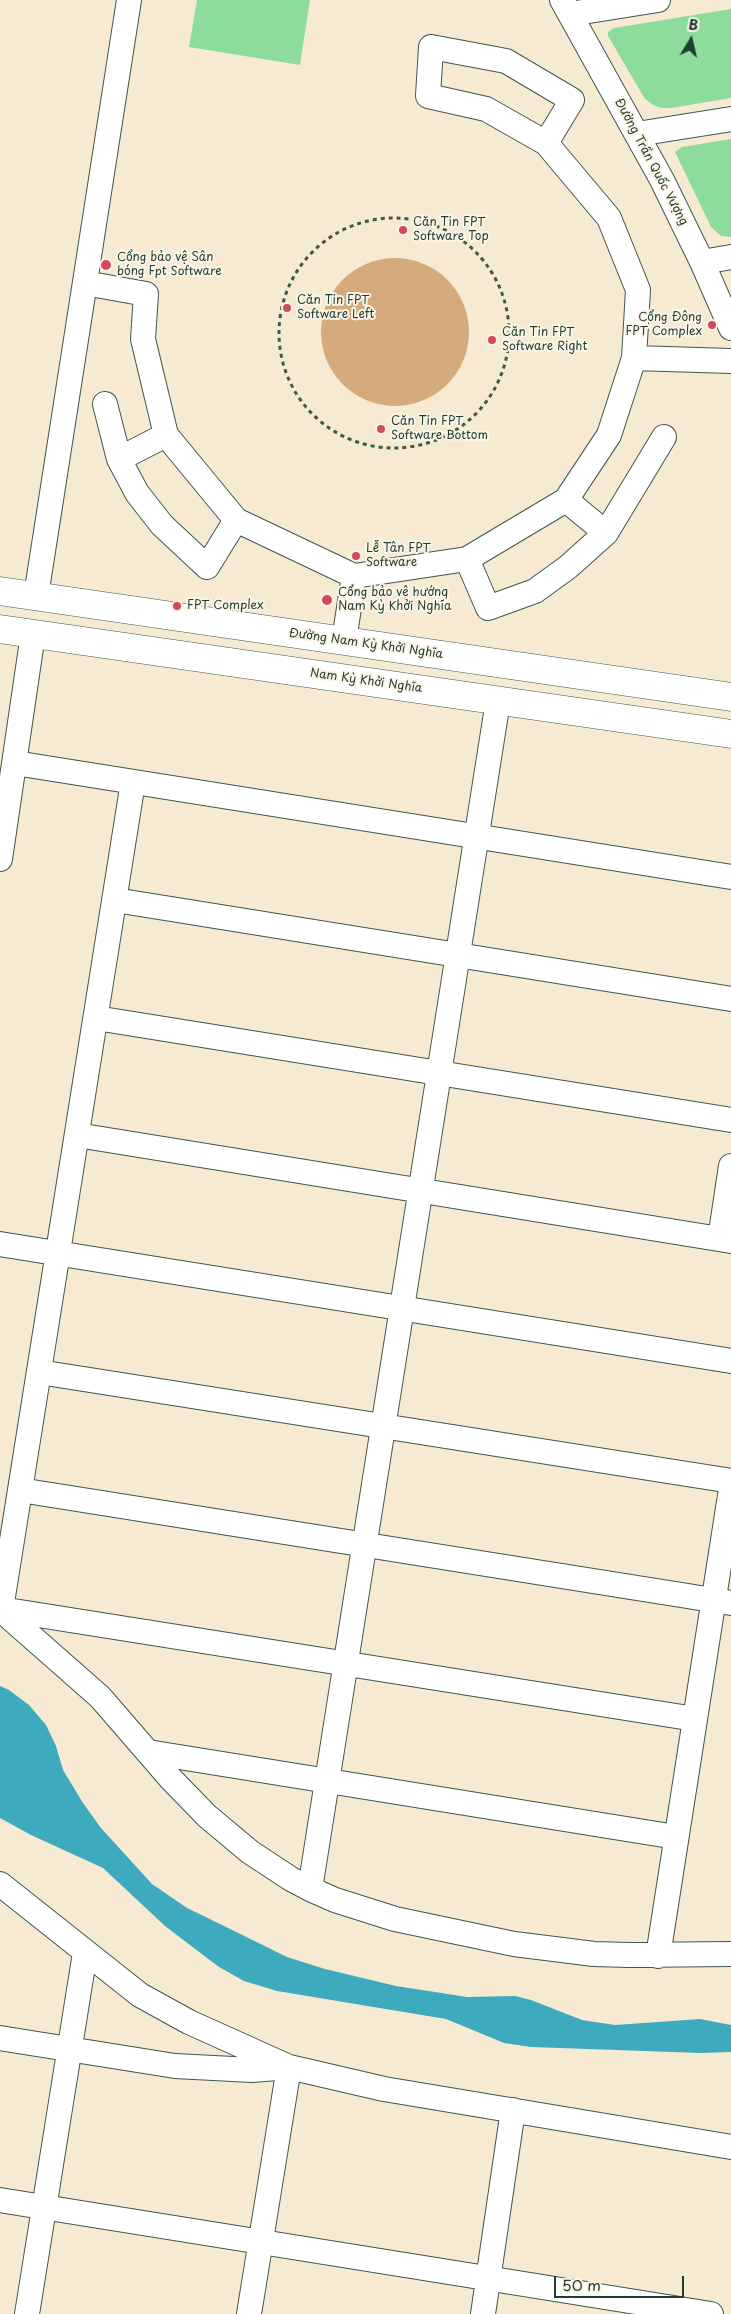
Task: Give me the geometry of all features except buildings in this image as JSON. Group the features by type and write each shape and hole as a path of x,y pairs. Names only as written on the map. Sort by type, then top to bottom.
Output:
{"main road":[{"name":"Đường Nam Kỳ Khởi Nghĩa","path":"0,591 731,697"},
{"name":"Nam Kỳ Khởi Nghĩa","path":"0,629 731,734"}],"street":[{"path":"36,596 129,0"},
{"path":"566,7 658,0"},
{"name":"Đường Trần Quốc Vượng","path":"566,7 637,134 702,262 731,328"},
{"path":"85,283 146,294 143,339 166,435 236,520 354,576 467,559 566,500 608,435 634,358 638,290 609,218 546,143 486,109 428,96 431,47 506,61 572,100 546,143"},
{"path":"637,134 731,119"},
{"path":"702,262 731,257"},
{"path":"634,358 731,361"},
{"path":"105,404 119,459 137,493 162,524 207,567 236,520"},
{"path":"119,459 166,435"},
{"path":"467,559 488,608 535,591 568,567 606,533 664,437"},
{"path":"566,500 606,533"},
{"path":"344,640 354,576"},
{"path":"0,859 4,805 14,763 33,634"},
{"path":"310,1889 478,837 498,700"},
{"path":"14,763 731,877"},
{"path":"0,1609 40,1372 133,782"},
{"path":"115,900 731,999"},
{"path":"96,1018 731,1120"},
{"path":"77,1135 725,1240 731,1166"},
{"path":"0,1244 731,1361"},
{"path":"40,1372 731,1481"},
{"path":"658,1956 695,1719 723,1602 731,1489"},
{"path":"20,1490 723,1602"},
{"path":"0,1609 695,1719"},
{"path":"0,1609 100,1697 189,1799 227,1834 271,1867 310,1889 335,1900 395,1919 473,1937 556,1950 658,1956 731,1954"},
{"path":"148,1752 676,1837"},
{"path":"0,1884 140,1995 164,2010 289,2067 384,2089 731,2147"},
{"path":"27,2314 85,1953"},
{"path":"0,2038 175,2066 216,2070 289,2067"},
{"path":"249,2314 289,2067"},
{"path":"483,2314 513,2110"},
{"path":"0,2200 712,2314"}],"path":[{"path":"388,218 413,220 436,226 458,237 477,253 492,272 503,294 507,309 510,334 507,358 492,395 476,414 457,429 436,440 420,445 395,448 378,447 361,443 337,433 317,418 300,399 291,385 282,361 279,344 279,319 285,294 296,271 313,251 326,240 348,228 372,220 388,218"}],"green space":[{"path":"197,0 310,0 300,65 189,47"},
{"path":"731,9 731,98 671,108 661,108 653,105 645,99 608,36 608,32 614,28"},
{"path":"731,139 731,237 721,236 711,227 675,152 682,147"}],"water":[{"path":"0,1686 9,1690 29,1705 46,1725 56,1746 63,1770 101,1828 152,1884 187,1908 287,1957 325,1969 396,1986 467,1997 515,1996 531,2000 582,2020 615,2025 700,2019 731,2025 731,2052 701,2053 531,2047 504,2043 446,2019 277,1991 244,1981 219,1967 165,1926 103,1868 31,1835 0,1818"}],"place":[{"name":"Căn Tin FPT Software Top","path":"403,230"},
{"name":"Cổng bảo vệ Sân bóng Fpt Software","path":"106,265"},
{"name":"Căn Tin FPT Software Left","path":"287,308"},
{"name":"Cổng Đông FPT Complex","path":"712,325"},
{"name":"Căn Tin FPT Software Right","path":"492,340"},
{"name":"Căn Tin FPT Software Bottom","path":"381,429"},
{"name":"Lễ Tân FPT Software","path":"356,556"},
{"name":"Cổng bảo vệ hướng Nam Kỳ Khởi Nghĩa","path":"327,600"},
{"name":"FPT Complex","path":"177,606"}]}
